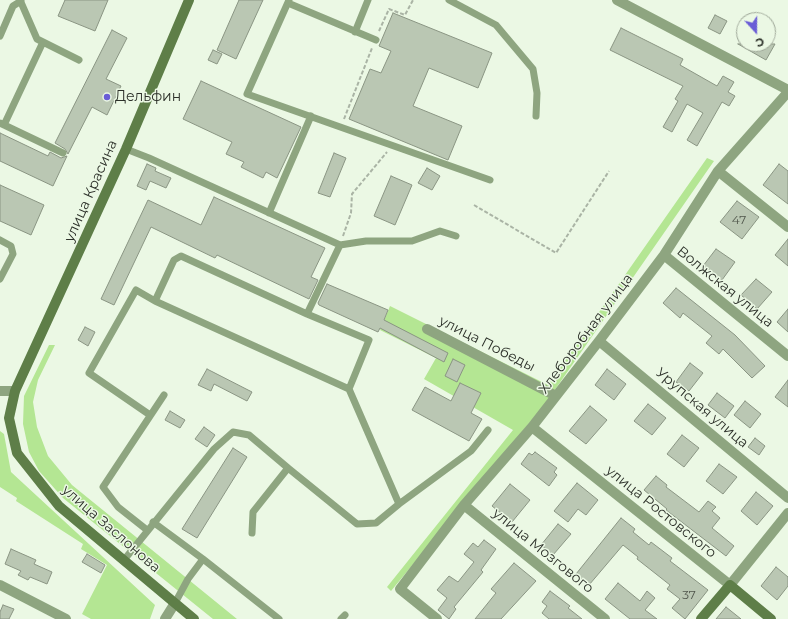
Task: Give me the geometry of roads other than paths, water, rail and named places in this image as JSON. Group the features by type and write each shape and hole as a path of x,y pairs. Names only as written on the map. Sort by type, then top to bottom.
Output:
{"street":[{"name":"улица Красина","path":"17,453 9,418 15,391 126,149 189,0"},
{"path":"617,0 788,91"},
{"name":"Хлеборобная улица","path":"437,619 400,589 464,505 532,427 599,341 664,255 718,171 788,91"},
{"path":"718,171 788,227"},
{"name":"Волжская улица","path":"664,255 788,356"},
{"name":"улица Победы","path":"427,329 556,396"},
{"name":"Урупская улица","path":"599,341 788,498"},
{"path":"0,390 15,391"},
{"name":"улица Ростовского","path":"532,427 771,619"},
{"name":"улица Заслонова","path":"17,453 59,506 194,619"},
{"name":"улица Мозгового","path":"464,505 605,619"},
{"path":"701,619 788,512"},
{"path":"0,586 66,619"},
{"path":"165,619 175,603"}],"lane":[{"path":"0,36 13,6 20,0 37,39 78,60"},
{"path":"355,32 368,0"},
{"path":"449,0 496,25 533,69 537,93 536,116"},
{"path":"376,40 288,1 248,94 490,180"},
{"path":"43,42 2,124 63,153"},
{"path":"269,213 311,116"},
{"path":"126,149 149,158 340,245 366,241 412,241 440,231 456,236"},
{"path":"0,240 12,246 13,254 0,279"},
{"path":"307,314 340,245"},
{"path":"155,300 174,260 181,256 307,314 369,340 349,389"},
{"path":"150,415 89,373 136,290 349,389 399,504"},
{"path":"147,530 118,507 103,487 164,395"},
{"path":"124,560 153,522 214,449 233,432 249,435 357,524 376,524 399,504 471,451 488,430"},
{"path":"252,533 253,512 288,468"},
{"path":"153,522 279,619"},
{"path":"175,603 188,579 203,559"}],"place":[{"name":"Дельфин","path":"107,97"}]}
